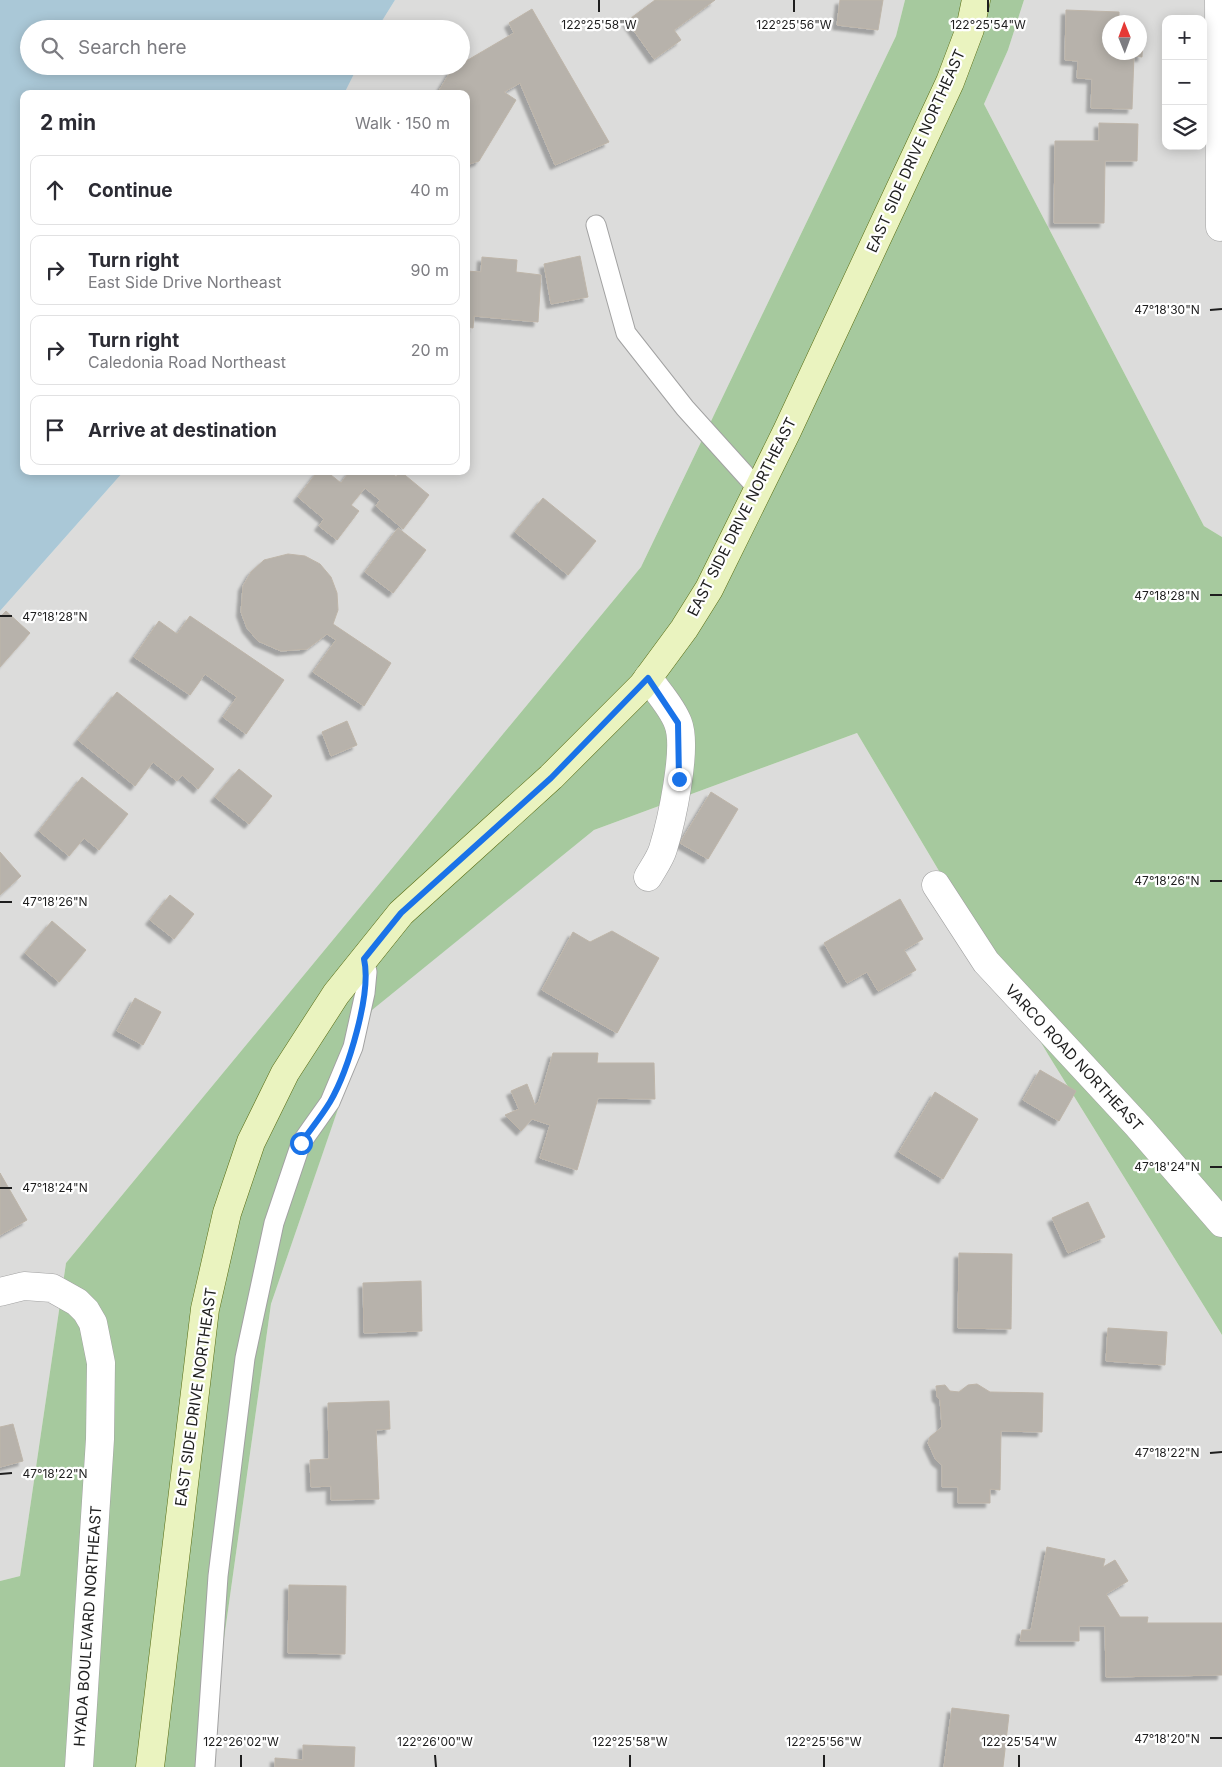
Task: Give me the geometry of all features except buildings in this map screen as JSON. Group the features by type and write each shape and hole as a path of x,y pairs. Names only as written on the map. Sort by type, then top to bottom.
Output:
{"main road":[{"name":"EAST SIDE DRIVE NORTHEAST","path":"150,1767 205,1309 227,1213 251,1142 286,1073 336,994 401,913 551,778 648,678 684,629 709,589 758,489 950,82 970,30 976,0"}],"street":[{"path":"1219,0 1220,227"},
{"path":"648,678 670,708 678,723 680,732 679,779 663,851 648,877"},
{"name":"VARCO ROAD NORTHEAST","path":"936,885 986,962 1138,1126 1222,1223"},
{"name":"HYADA BOULEVARD NORTHEAST","path":"0,1292 24,1286 52,1288 77,1302 86,1311 92,1323 101,1363 100,1438 79,1767"}],"lane":[{"path":"596,225 626,333 685,408 758,489"},
{"path":"206,1767 218,1576 245,1358 274,1223 301,1143 330,1102 352,1047 366,986 367,972 364,959"}],"shaded area":[{"path":"395,0 905,0 896,36 641,567 66,1263 20,1576 0,1581 0,611 120,475 470,475 470,90 346,90 354,75 470,75 470,20 383,20"},
{"path":"1024,0 1222,0 1222,537 1204,526 984,104 1008,50"},
{"path":"857,733 1049,1056 1222,1335 1222,1767 206,1767 271,1304 372,1009 594,830"}],"green space":[{"path":"905,0 1024,0 1008,50 984,104 1204,526 1222,537 1222,1335 1049,1056 857,733 594,830 372,1010 271,1304 206,1767 0,1767 0,1581 20,1576 66,1263 641,567 896,36"}],"water":[{"path":"0,0 395,0 383,20 20,20 20,75 354,75 346,90 20,90 20,475 120,475 0,611"}],"route":[{"path":"301,1143 330,1102 352,1047 367,972 364,959 401,913 551,778 648,678 670,708 678,723 680,732 679,779"}]}
